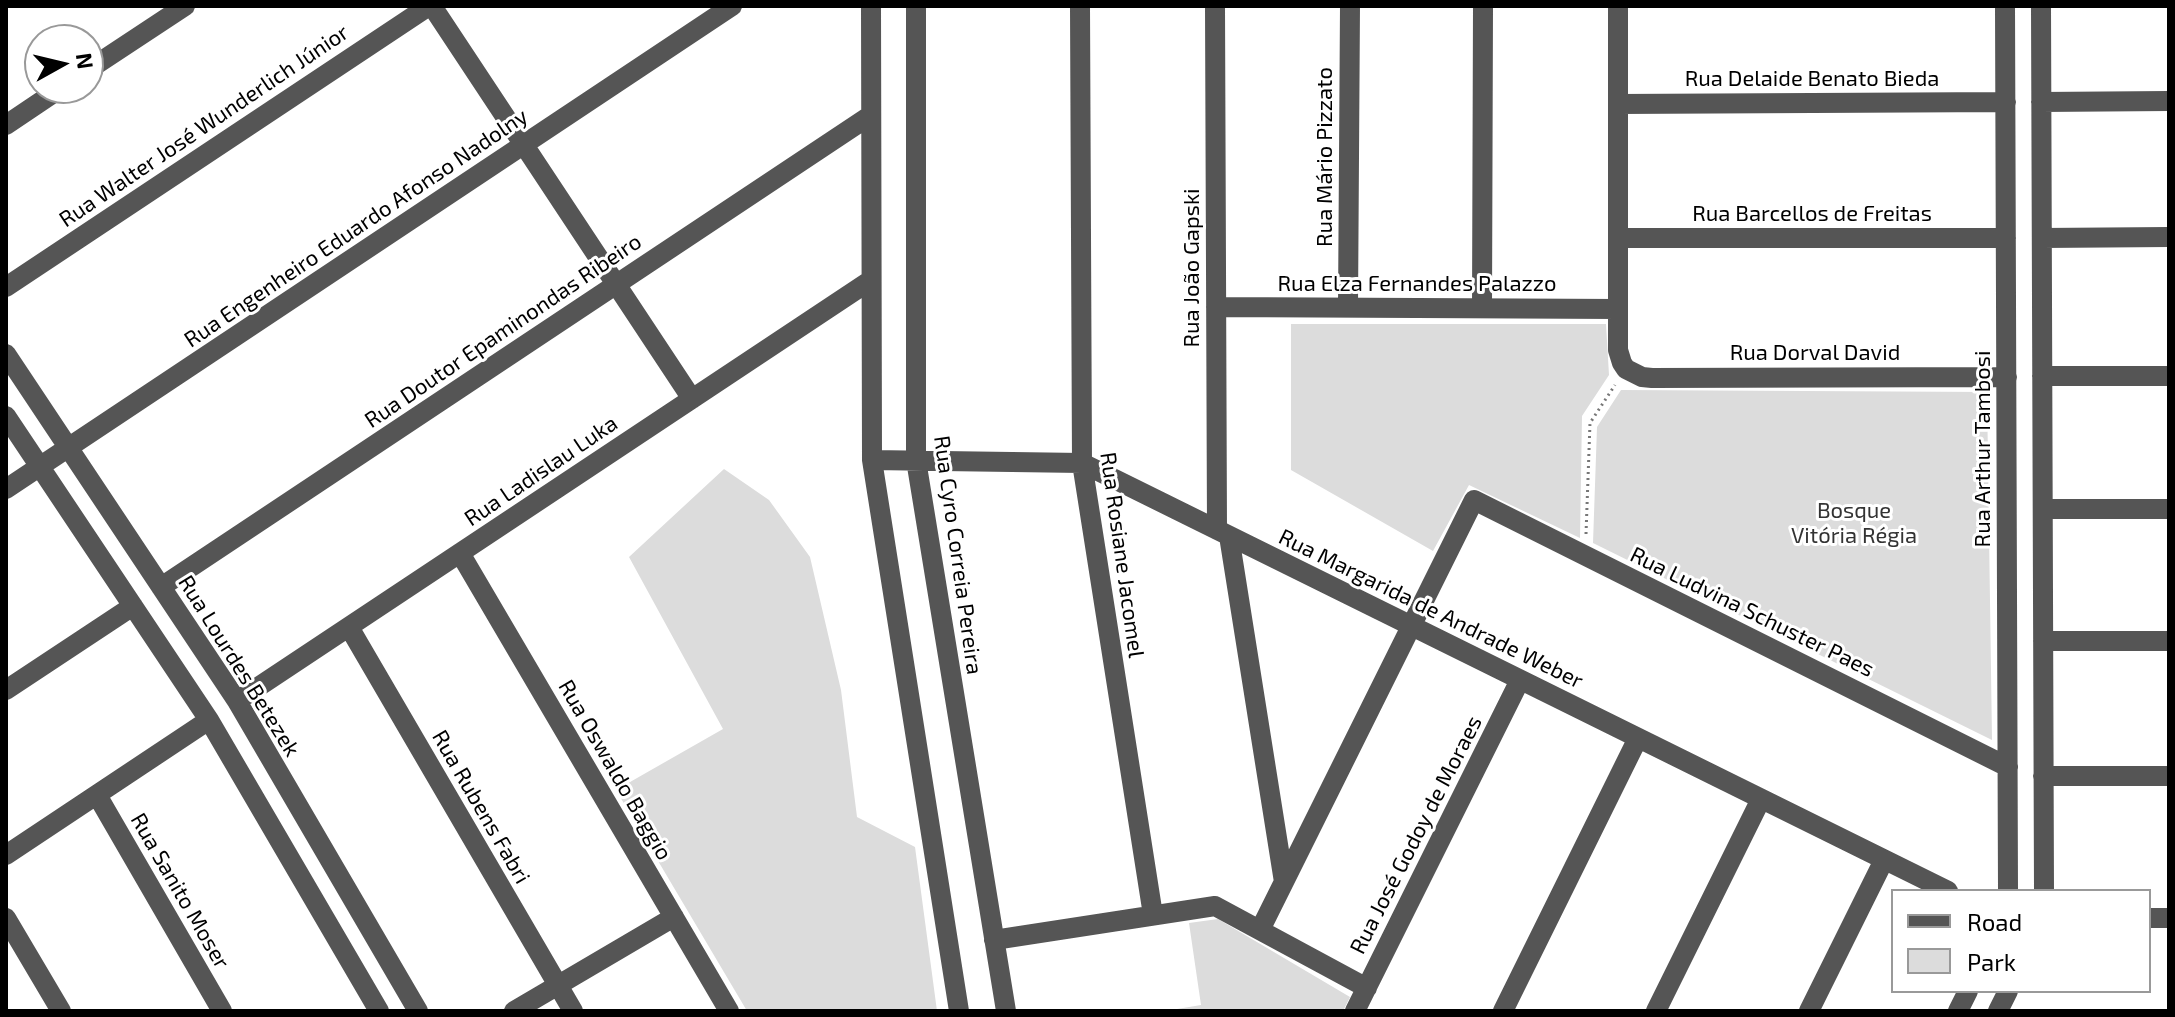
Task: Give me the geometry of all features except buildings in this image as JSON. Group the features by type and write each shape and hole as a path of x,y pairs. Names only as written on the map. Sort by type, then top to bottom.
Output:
{"street":[{"path":"104,59 185,6"},
{"path":"430,6 692,399"},
{"name":"Rua Walter José Wunderlich Júnior","path":"6,287 430,6"},
{"name":"Rua Engenheiro Eduardo Afonso Nadolny","path":"6,489 732,6"},
{"path":"871,6 872,460 959,1011"},
{"name":"Rua Cyro Correia Pereira","path":"916,6 916,460 1006,1011"},
{"name":"Rua Rosiane Jacomel","path":"1080,6 1082,463 1153,915"},
{"name":"Rua João Gapski","path":"1215,6 1216,307 1223,533 1284,882"},
{"name":"Rua Mário Pizzato","path":"1348,307 1350,6"},
{"path":"1482,308 1483,6"},
{"path":"1618,6 1618,350 1626,369"},
{"name":"Rua Arthur Tambosi","path":"2005,6 2008,889"},
{"path":"2041,6 2044,889"},
{"path":"2041,102 2169,101"},
{"name":"Rua Delaide Benato Bieda","path":"1618,104 2006,102"},
{"path":"6,125 37,104"},
{"name":"Rua Doutor Epaminondas Ribeiro","path":"161,587 871,115"},
{"path":"2042,238 2169,237"},
{"name":"Rua Barcellos de Freitas","path":"1618,238 2006,238"},
{"name":"Rua Ladislau Luka","path":"237,701 871,280"},
{"name":"Rua Elza Fernandes Palazzo","path":"1216,307 1618,309"},
{"name":"Rua Lourdes Betezek","path":"6,354 237,701 418,1011"},
{"name":"Rua Dorval David","path":"1626,369 1652,378 2007,377"},
{"path":"2042,376 2169,376"},
{"path":"6,416 209,720 379,1011"},
{"name":"Rua Margarida de Andrade Weber","path":"872,460 1082,463 1944,889"},
{"name":"Rua Ludvina Schuster Paes","path":"1411,626 1474,500 2008,767"},
{"path":"2043,509 2169,509"},
{"name":"Rua Oswaldo Baggio","path":"460,553 729,1011"},
{"path":"6,690 133,606"},
{"path":"1260,930 1411,626"},
{"name":"Rua Rubens Fabri","path":"349,627 573,1011"},
{"path":"2043,641 2169,641"},
{"name":"Rua José Godoy de Moraes","path":"1355,1011 1520,680"},
{"path":"6,855 209,720"},
{"path":"1503,1011 1638,738"},
{"path":"2043,776 2169,776"},
{"name":"Rua Sanito Moser","path":"97,795 222,1011"},
{"path":"1656,1011 1761,799"},
{"path":"1809,1011 1884,860"},
{"path":"994,940 1215,906 1367,988"},
{"path":"514,1011 674,917"},
{"path":"6,918 61,1011"},
{"path":"1958,1011 1967,993"},
{"path":"1998,1011 2007,993"}],"path":[{"path":"1585,556 1590,423 1626,369"}],"green space":[{"path":"1291,324 1606,324 1609,375 1582,416 1580,538 1469,485 1433,551 1291,470"},
{"name":"Bosque Vitória Régia","path":"1621,390 1987,392 1992,740 1593,543 1597,427"},
{"path":"724,469 769,500 810,557 841,690 857,817 915,847 937,1011 747,1011 616,790 723,729 629,557"},
{"path":"1218,919 1350,997 1343,1011 1165,1011 1201,1005 1189,923"}]}
